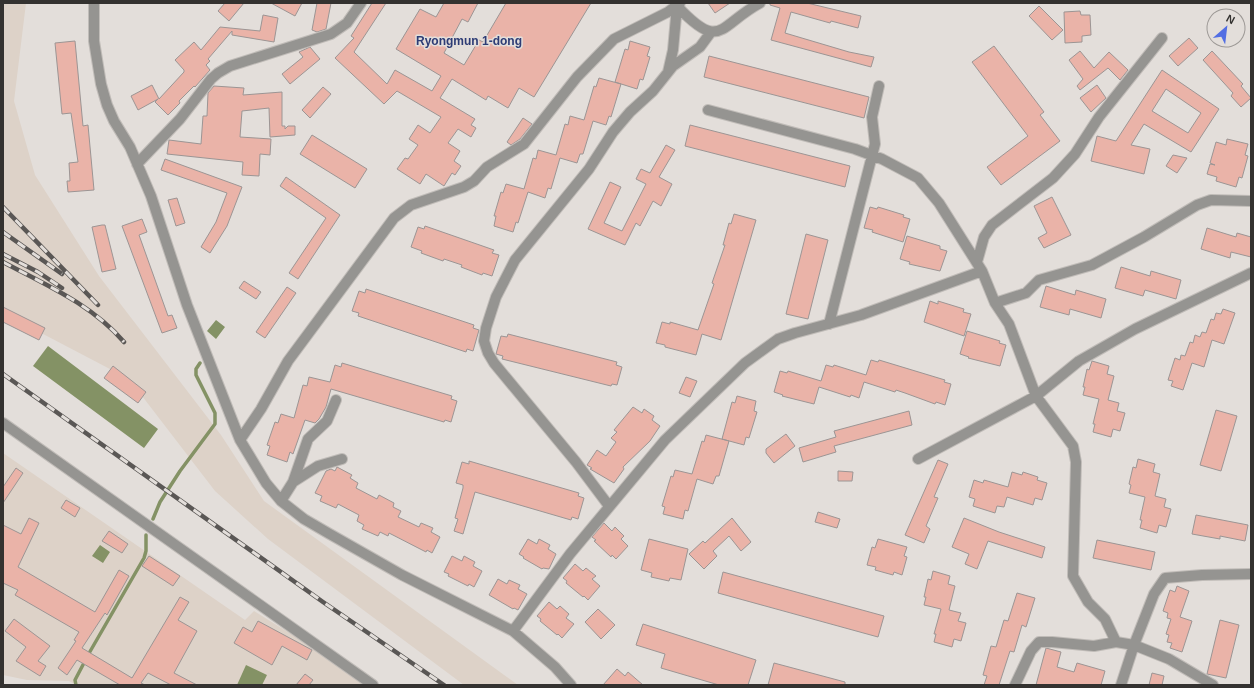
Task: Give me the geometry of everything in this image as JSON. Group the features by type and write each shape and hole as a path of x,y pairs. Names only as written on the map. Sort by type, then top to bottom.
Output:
{"street":[{"path":"94,3 94,41 105,98 114,121 130,147 151,196 187,305 240,440 266,484 281,500 304,519 402,575 512,631 555,667 571,685"},
{"path":"137,164 162,136 180,120 218,73 230,66 331,34 347,23 361,3"},
{"path":"679,5 700,27 711,32 721,31 760,3"},
{"path":"240,440 261,409 288,361 394,218 411,205 474,181 487,167 524,144 577,77 614,39 679,5"},
{"path":"667,74 673,50 679,5"},
{"path":"609,506 576,462 488,354 484,341 486,328 496,297 515,260 630,112 653,91 673,66 700,47 711,32"},
{"path":"980,267 984,237 992,225 1053,178 1075,154 1100,117 1162,38"},
{"path":"829,324 873,156 875,144 872,117 879,86"},
{"path":"708,110 873,156 918,178 939,203 980,267 995,303 1009,324 1036,396 1073,446 1076,462 1073,576 1088,602 1105,619 1116,642"},
{"path":"995,303 1026,293 1039,280 1092,265 1144,237 1197,205 1211,200 1251,200"},
{"path":"512,631 570,554 665,440 745,363 778,339 861,315 980,267"},
{"path":"918,459 1036,396 1060,375 1078,362 1135,329 1251,273"},
{"path":"281,500 293,482 308,439 327,422 336,400"},
{"path":"3,424 373,685"},
{"path":"293,482 318,466 342,459"},
{"path":"1121,685 1134,645 1154,594 1165,578 1202,575 1251,574"},
{"path":"1014,685 1031,651 1039,642 1094,646 1116,642 1134,645 1169,659 1213,685"}],"shaded area":[{"path":"3,3 26,3 14,101 35,175 99,276 221,435 264,501 518,685 464,685 268,539 215,491 129,379 3,313"},
{"path":"216,320 225,327 216,339 207,331"},
{"path":"48,346 158,429 144,448 33,366"},
{"path":"3,453 245,620 254,611 315,649 365,685 76,685 69,681 27,680 3,675"},
{"path":"100,545 110,552 103,563 92,556"},
{"path":"246,665 267,675 262,685 237,685"}],"building":[{"path":"225,3 244,3 229,21 218,11"},
{"path":"271,3 302,3 295,16"},
{"path":"317,3 331,3 326,29 317,32 312,30"},
{"path":"372,3 386,3 354,52 387,84 395,70 432,91 441,76 396,49 420,9 436,17 444,3 478,3 468,22 462,19 444,53 464,65 479,40 483,42 506,3 591,3 534,97 519,88 508,108 488,96 486,100 452,79 440,98 475,119 471,125 476,128 471,137 458,129 448,143 460,151 454,161 461,166 455,175 452,173 444,186 426,174 420,184 397,169 405,158 408,159 418,145 409,139 418,125 430,133 441,117 397,91 384,104 335,58 354,38 351,36"},
{"path":"708,3 730,3 715,13"},
{"path":"770,3 807,3 861,16 858,28 831,21 830,23 791,12 785,33 849,52 874,57 871,67 771,40 780,8 770,5"},
{"path":"1039,6 1063,30 1052,40 1029,16"},
{"path":"1080,11 1081,15 1090,15 1091,35 1082,36 1082,42 1065,43 1064,12"},
{"path":"263,15 278,18 274,42 232,35 232,31 208,59 210,61 206,65 210,70 195,87 194,86 179,101 180,103 168,115 155,102 158,99 138,110 131,96 152,85 159,99 184,72 175,60 194,42 201,50 220,27 260,31"},
{"path":"1189,38 1198,48 1178,66 1169,56"},
{"path":"75,41 83,126 88,125 94,190 68,192 67,181 70,181 69,163 78,162 71,113 62,114 55,43"},
{"path":"630,41 650,47 647,56 650,57 643,80 640,79 637,89 615,82 625,49 628,50"},
{"path":"994,46 1044,112 1040,115 1060,141 1001,185 987,167 1028,136 972,62"},
{"path":"310,47 320,59 290,84 282,74 303,57 299,52"},
{"path":"1080,51 1094,68 1109,52 1128,70 1120,80 1108,68 1080,90 1077,86 1083,79 1069,60"},
{"path":"1212,51 1243,84 1241,86 1251,98 1241,107 1231,96 1233,93 1203,60"},
{"path":"709,56 869,97 864,118 704,77"},
{"path":"1162,70 1219,109 1191,152 1144,124 1131,145 1150,149 1144,174 1091,161 1097,136 1116,141","holes":["1166,89 1201,113 1188,133 1152,111"]},
{"path":"599,78 621,84 611,117 609,116 606,125 593,121 583,154 580,154 577,163 560,158 551,189 548,188 545,198 528,192 518,223 516,222 513,232 494,226 496,216 494,216 501,192 503,193 506,184 524,189 533,158 536,159 538,150 556,155 565,124 568,125 570,116 584,120 594,86 596,87"},
{"path":"1097,85 1106,98 1091,112 1080,98"},
{"path":"214,86 244,88 243,95 282,92 282,126 285,126 285,129 288,126 295,126 295,135 270,137 269,108 242,111 240,137 271,139 270,155 260,154 259,176 242,175 243,162 167,154 169,140 201,144 203,116 207,116 208,93"},
{"path":"323,87 331,94 310,118 302,110"},
{"path":"523,118 532,124 520,139 511,145 507,142"},
{"path":"690,125 850,166 845,187 685,146"},
{"path":"312,135 367,169 355,188 300,154"},
{"path":"1227,139 1248,144 1245,155 1248,156 1242,178 1239,177 1236,187 1216,181 1217,177 1207,174 1210,164 1215,165 1210,163 1216,142 1226,145"},
{"path":"666,145 675,150 659,177 672,184 661,206 653,201 640,226 636,223 625,245 588,229 610,182 621,187 604,223 622,231 646,184 636,179 641,169 650,173"},
{"path":"1173,155 1187,158 1177,173 1166,166"},
{"path":"165,159 242,187 227,226 210,253 201,247 216,222 227,193 161,170"},
{"path":"286,177 340,215 298,279 289,273 326,218 280,186"},
{"path":"1052,197 1071,235 1044,248 1038,238 1047,233 1034,206"},
{"path":"177,198 185,223 176,226 168,200"},
{"path":"870,207 877,209 878,207 904,215 903,217 910,219 903,242 864,228"},
{"path":"734,214 756,220 721,340 702,334 696,355 665,347 665,345 656,343 662,322 670,324 670,322 698,330 714,284 712,283 725,245 723,245 729,223 731,224"},
{"path":"142,219 147,232 139,235 168,316 172,315 177,328 162,333 122,226"},
{"path":"105,225 116,269 102,272 92,227"},
{"path":"425,226 494,250 492,253 499,255 492,276 483,273 482,275 461,267 462,265 444,259 443,261 421,253 422,251 411,247 418,227 424,229"},
{"path":"1207,228 1236,237 1237,233 1251,237 1251,257 1231,252 1230,258 1201,249"},
{"path":"806,234 828,240 808,319 786,314"},
{"path":"907,236 940,246 940,249 947,251 940,271 909,264 910,262 900,259"},
{"path":"1121,267 1150,276 1151,271 1181,280 1176,299 1145,290 1143,296 1115,288"},
{"path":"244,281 261,292 256,299 239,288"},
{"path":"1046,286 1075,295 1076,290 1106,299 1101,318 1070,309 1069,315 1040,307"},
{"path":"287,287 296,293 265,338 256,332"},
{"path":"366,289 474,325 473,328 479,330 473,351 467,349 466,352 358,316 359,313 352,311 359,291 365,293"},
{"path":"930,301 938,304 938,301 964,309 963,312 971,314 964,336 924,322"},
{"path":"3,307 45,328 39,340 3,322"},
{"path":"1223,309 1235,313 1224,344 1212,340 1204,367 1192,363 1183,390 1171,386 1173,381 1168,380 1175,358 1180,360 1181,355 1185,356 1190,342 1193,343 1195,335 1200,337 1202,332 1206,333 1211,319 1214,320 1216,313 1221,314"},
{"path":"967,331 1000,341 999,343 1006,345 1000,366 968,358 969,357 960,354"},
{"path":"508,334 617,362 616,365 622,367 617,385 612,384 611,386 502,359 503,356 496,354 501,336 507,337"},
{"path":"871,360 878,362 879,360 945,380 944,382 951,384 945,405 936,402 935,404 896,390 895,392 864,382 859,398 851,395 850,397 819,387 814,404 782,396 783,395 774,392 780,371 787,373 788,371 821,381 826,365 833,367 834,365 866,375"},
{"path":"1092,361 1109,366 1107,374 1114,376 1108,400 1119,403 1117,411 1125,413 1120,431 1113,429 1111,437 1093,432 1095,424 1093,424 1099,399 1083,395 1085,387 1083,387 1087,369 1089,370"},
{"path":"342,363 452,396 451,399 457,401 451,422 445,420 444,422 331,389 326,407 319,419 315,423 305,420 293,454 290,452 287,462 267,455 270,446 267,445 275,422 278,423 281,414 294,418 303,385 307,386 309,377 330,382 335,365 341,367"},
{"path":"113,366 146,392 138,403 104,378"},
{"path":"686,377 697,381 690,397 679,393"},
{"path":"737,396 756,401 754,411 757,412 749,438 746,437 744,445 722,439 732,402 735,403"},
{"path":"633,407 642,413 644,409 654,416 652,420 660,426 650,441 623,467 624,469 614,483 590,469 592,468 587,465 597,450 606,456 616,442 611,438 617,432 614,430"},
{"path":"1216,410 1237,416 1221,471 1200,465"},
{"path":"909,411 912,425 834,446 836,452 803,462 799,448 836,437 834,431"},
{"path":"786,434 795,446 774,463 766,453 766,449"},
{"path":"706,435 729,441 719,476 716,476 713,484 697,479 688,511 685,510 683,519 663,514 665,507 662,506 671,476 673,477 675,470 692,474 702,441 704,442"},
{"path":"1138,459 1155,464 1153,472 1160,474 1155,496 1166,499 1164,507 1171,509 1166,527 1159,525 1157,533 1140,528 1142,520 1140,520 1145,497 1129,493 1131,485 1129,484 1133,467 1136,468"},
{"path":"938,460 948,464 934,497 938,498 926,526 930,529 924,543 905,535"},
{"path":"469,461 579,493 578,496 584,498 578,519 572,517 571,520 475,492 463,534 454,531 458,519 455,518 463,488 463,485 456,483 462,462 469,464"},
{"path":"337,467 352,475 350,478 358,483 356,488 377,499 379,495 394,503 393,507 401,511 398,517 419,527 421,523 433,528 431,532 440,537 432,553 427,550 426,552 389,533 388,536 380,532 378,536 362,529 364,525 357,521 359,515 338,504 336,508 320,501 322,496 315,493 326,471 331,469 335,471"},
{"path":"16,468 23,473 3,503 3,487"},
{"path":"838,471 853,472 852,481 838,481"},
{"path":"1012,472 1022,475 1023,472 1038,477 1037,480 1047,483 1042,500 1035,498 1033,505 1007,497 1004,507 997,506 995,513 973,506 975,499 969,497 974,480 983,483 984,480 1008,487"},
{"path":"66,500 80,508 75,517 61,508"},
{"path":"818,512 840,519 837,528 815,522"},
{"path":"1196,515 1248,525 1245,541 1220,536 1220,539 1192,534"},
{"path":"29,518 39,523 18,567 95,612 119,570 129,576 107,615 105,613 82,648 132,678 180,597 189,602 178,620 197,631 174,673 197,685 171,685 148,673 141,683 145,685 120,685 77,660 67,675 58,668 76,641 74,640 79,632 15,595 18,590 3,583 3,525 21,534"},
{"path":"732,518 751,542 741,551 729,536 713,551 717,556 704,569 689,554 703,541 705,543"},
{"path":"964,518 999,532 1045,547 1042,558 988,541 977,569 965,564 969,554 952,547"},
{"path":"604,523 612,531 615,527 624,536 621,539 628,546 616,559 612,555 611,557 594,541 596,540 592,537"},
{"path":"109,531 128,544 122,553 102,541"},
{"path":"528,539 537,544 539,539 550,545 548,549 556,554 549,569 542,569 519,554"},
{"path":"649,539 688,549 681,580 670,578 669,581 651,577 652,573 641,570"},
{"path":"878,539 907,547 904,556 907,557 902,575 894,572 893,575 875,570 876,567 867,565 872,547 875,548"},
{"path":"1097,540 1155,552 1151,570 1093,558"},
{"path":"149,556 180,576 173,586 142,566"},
{"path":"452,556 462,561 464,556 475,562 473,566 482,571 474,587 469,584 468,586 448,576 449,574 444,572"},
{"path":"575,564 583,571 586,568 596,576 592,579 600,586 588,600 566,583 567,581 563,578"},
{"path":"933,571 950,576 948,584 955,586 949,610 961,613 958,621 966,623 961,641 954,639 952,647 934,642 936,634 934,634 941,609 924,605 926,597 924,597 928,579 931,580"},
{"path":"723,572 884,616 878,637 718,593"},
{"path":"498,579 507,584 509,580 520,585 518,589 527,594 518,610 513,609 489,595"},
{"path":"1177,586 1189,591 1180,617 1192,621 1182,652 1170,648 1172,643 1167,642 1169,635 1166,634 1171,619 1167,618 1168,613 1163,611 1170,590 1175,592"},
{"path":"1017,593 1035,598 1026,627 1022,625 1014,652 1010,651 999,685 984,685 987,676 983,675 991,646 996,647 1004,620 1008,621"},
{"path":"549,602 557,609 560,606 569,614 566,618 574,624 562,638 540,621 541,619 537,616"},
{"path":"598,609 615,625 601,639 585,622"},
{"path":"14,619 50,646 38,661 46,666 40,676 16,661 26,647 5,631"},
{"path":"1220,620 1239,625 1226,678 1207,674"},
{"path":"258,621 312,650 307,660 282,646 272,665 234,643 243,627 252,632"},
{"path":"643,624 756,660 748,685 719,685 661,668 665,654 636,645"},
{"path":"1046,648 1061,652 1057,667 1074,672 1077,663 1105,671 1101,685 1036,685"},
{"path":"774,663 845,682 845,685 768,685"},
{"path":"617,669 625,676 628,672 643,685 603,685"},
{"path":"1152,673 1164,676 1162,685 1149,685"},
{"path":"305,674 313,680 309,685 296,685"}],"waterway":[{"path":"153,519 160,502 180,471 215,424 215,413 196,375 196,369 200,363"},
{"path":"88,655 144,558 146,551 146,535"},
{"path":"76,685 75,680 85,661"}],"railway":[{"path":"3,207 98,305"},
{"path":"3,232 62,274"},
{"path":"3,254 38,272 62,288"},
{"path":"3,262 51,287 83,306 124,342"},
{"path":"3,374 323,602 444,685"}],"district":[{"name":"Ryongmun 1-dong","path":"469,41"}]}
